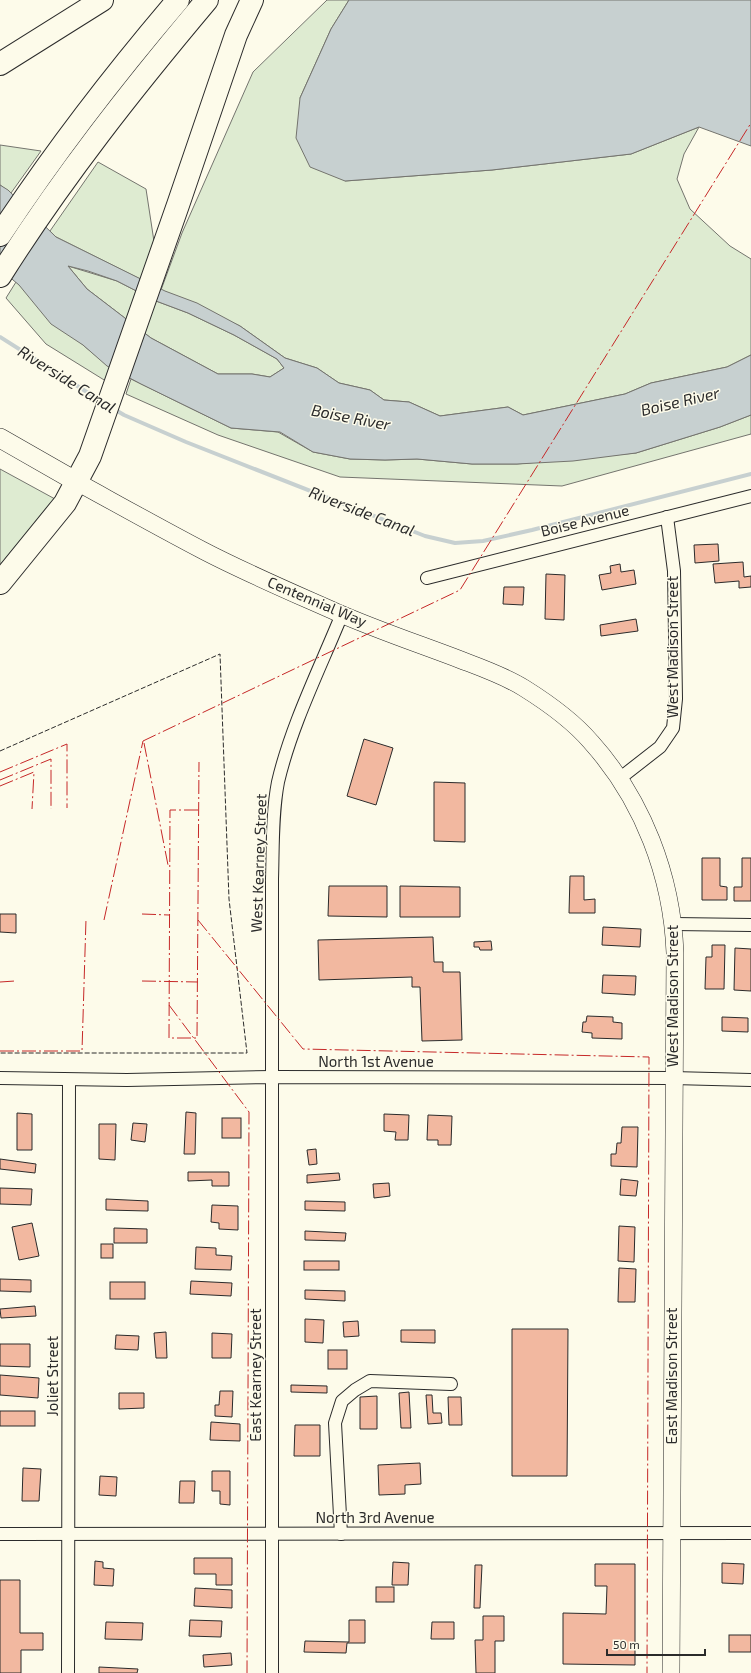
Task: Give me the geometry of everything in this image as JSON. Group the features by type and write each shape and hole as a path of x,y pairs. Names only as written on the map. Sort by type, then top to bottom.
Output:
{"highway":[{"path":"0,64 102,0"},
{"path":"0,235 30,190 74,130 150,32 178,0"},
{"path":"0,276 51,200 147,72 207,0"},
{"path":"0,583 65,503 78,482 90,456 236,35 252,0"}],"main road":[{"name":"Centennial Way","path":"0,438 204,551 276,586 342,614 486,670 523,687 560,713 591,741 619,779"},
{"name":"West Madison Street","path":"619,779 638,810 653,843 664,878 674,924 673,1078"},
{"name":"East Madison Street","path":"671,1673 673,1078"}],"street":[{"name":"Boise Avenue","path":"427,578 751,496"},
{"name":"West Madison Street","path":"619,779 660,747 673,728 676,699 674,571 667,517"},
{"name":"West Kearney Street","path":"272,1077 272,879 274,817 278,783 288,748 342,614"},
{"path":"674,924 751,925"},
{"name":"North 1st Avenue","path":"0,1078 69,1080 272,1077 673,1078 751,1080"},
{"name":"East Kearney Street","path":"272,1077 272,1673"},
{"name":"Joliet Street","path":"68,1673 69,1080"},
{"path":"341,1534 336,1423 342,1402 355,1390 370,1381 451,1384"},
{"name":"North 3rd Avenue","path":"0,1534 751,1533"}],"green space":[{"path":"327,0 349,0 331,29 300,98 345,181 492,170 631,154 699,127 684,154 677,179 690,209 730,246 751,259 751,355 727,367 651,383 625,394 523,415 508,407 440,416 409,402 384,400 370,390 339,383 317,368 285,358 240,326 161,290 182,233 253,72"},
{"path":"0,145 41,151 11,193 0,185"},
{"path":"98,162 146,189 155,248 144,281 56,237 50,231"},
{"path":"68,266 117,281 156,301 188,313 234,335 277,359 284,368 270,377 252,374 218,374 151,338 87,289"},
{"path":"16,282 83,345 114,370 109,383 46,344 6,298"},
{"path":"131,379 231,428 278,432 313,452 350,459 417,459 472,464 517,464 636,453 720,427 751,415 751,434 562,486 340,477 218,435 126,394"},
{"path":"0,469 55,499 0,565"}],"water":[{"path":"349,0 751,0 751,146 699,127 631,154 492,170 345,181 310,167 296,138 300,98 331,29"},
{"name":"Boise River","path":"0,185 8,190 56,237 165,291 197,303 240,326 285,358 317,368 339,383 370,390 384,400 409,402 440,416 508,407 523,415 625,394 651,383 727,367 751,355 751,415 720,427 636,453 573,461 517,464 472,464 417,459 350,459 313,452 280,432 231,428 107,366 83,345 51,324 19,285 0,269","holes":["68,266 117,281 156,301 188,313 234,335 277,359 284,368 270,377 252,374 218,374 151,338 87,289"]}],"building":[{"path":"718,544 719,561 695,563 694,545"},
{"path":"743,562 744,577 751,576 751,587 739,588 739,581 715,583 713,564"},
{"path":"620,564 621,572 634,570 636,584 602,590 599,575 611,573 610,566"},
{"path":"546,574 565,575 564,620 545,619"},
{"path":"504,587 524,587 523,605 503,604"},
{"path":"636,619 638,631 601,636 600,625"},
{"path":"364,739 393,748 376,805 347,796"},
{"path":"434,782 465,783 465,842 434,841"},
{"path":"702,858 720,858 720,886 727,887 727,900 702,900"},
{"path":"742,858 751,858 751,901 734,901 734,887 742,887"},
{"path":"570,876 584,876 584,900 595,899 595,913 569,913"},
{"path":"329,886 387,886 387,917 328,916"},
{"path":"400,886 460,887 460,917 400,917"},
{"path":"0,914 16,914 16,933 0,932"},
{"path":"603,927 641,929 640,947 602,945"},
{"path":"433,937 434,962 443,962 443,972 460,972 462,1040 422,1041 420,987 412,987 412,977 319,980 318,940"},
{"path":"491,941 492,950 480,950 479,947 474,947 474,942"},
{"path":"712,945 725,945 724,989 705,989 706,957 712,957"},
{"path":"735,948 751,949 751,991 734,990"},
{"path":"603,975 636,976 635,995 602,993"},
{"path":"587,1016 613,1017 613,1022 622,1023 622,1039 592,1038 592,1033 582,1032 583,1022 586,1022"},
{"path":"722,1017 748,1018 748,1032 722,1031"},
{"path":"186,1112 196,1113 195,1154 184,1154"},
{"path":"17,1113 32,1114 32,1150 17,1150"},
{"path":"384,1114 409,1115 408,1140 395,1140 396,1132 384,1131"},
{"path":"428,1115 452,1116 451,1145 438,1145 438,1140 427,1140"},
{"path":"222,1118 241,1118 241,1138 222,1138"},
{"path":"133,1123 147,1124 145,1142 131,1140"},
{"path":"99,1124 116,1124 115,1160 99,1159"},
{"path":"622,1127 638,1127 637,1167 611,1166 611,1154 616,1154 617,1143 621,1143"},
{"path":"316,1149 317,1164 309,1165 307,1150"},
{"path":"0,1159 36,1164 35,1173 0,1169"},
{"path":"188,1172 229,1172 229,1186 212,1186 212,1180 188,1181"},
{"path":"339,1173 340,1180 307,1183 307,1175"},
{"path":"621,1179 638,1181 636,1196 620,1195"},
{"path":"389,1183 390,1196 374,1198 373,1184"},
{"path":"0,1188 32,1189 31,1205 0,1204"},
{"path":"106,1199 148,1201 148,1211 106,1210"},
{"path":"305,1201 345,1202 345,1211 305,1210"},
{"path":"212,1205 238,1206 238,1230 219,1229 219,1223 211,1222"},
{"path":"32,1223 39,1256 19,1260 12,1227"},
{"path":"619,1226 635,1227 634,1262 618,1261"},
{"path":"114,1228 147,1229 147,1243 114,1243"},
{"path":"305,1231 346,1233 345,1241 305,1240"},
{"path":"101,1244 113,1244 113,1258 101,1258"},
{"path":"196,1247 216,1248 216,1255 232,1256 231,1270 195,1269"},
{"path":"304,1261 339,1261 339,1270 304,1270"},
{"path":"619,1268 636,1269 635,1302 618,1302"},
{"path":"0,1279 31,1280 31,1292 0,1291"},
{"path":"191,1281 232,1283 231,1296 190,1294"},
{"path":"110,1282 145,1282 145,1299 110,1299"},
{"path":"305,1290 345,1291 345,1301 305,1299"},
{"path":"35,1306 36,1316 1,1318 0,1309"},
{"path":"305,1319 324,1320 323,1343 305,1342"},
{"path":"358,1321 359,1336 344,1337 343,1322"},
{"path":"512,1329 568,1329 567,1476 512,1476"},
{"path":"401,1330 435,1330 435,1343 401,1342"},
{"path":"166,1332 167,1358 156,1358 154,1333"},
{"path":"212,1333 232,1334 231,1358 212,1358"},
{"path":"116,1335 139,1336 138,1350 115,1349"},
{"path":"0,1344 30,1344 30,1367 0,1366"},
{"path":"328,1350 347,1350 347,1369 328,1369"},
{"path":"0,1375 39,1378 38,1398 0,1395"},
{"path":"291,1385 327,1386 327,1393 291,1392"},
{"path":"220,1391 233,1391 232,1417 215,1416 215,1405 219,1405"},
{"path":"409,1392 411,1428 401,1428 399,1393"},
{"path":"119,1393 144,1393 144,1408 119,1409"},
{"path":"426,1395 432,1395 433,1413 441,1413 442,1423 428,1424"},
{"path":"377,1396 377,1429 360,1429 360,1397"},
{"path":"448,1397 461,1397 462,1425 449,1425"},
{"path":"0,1411 35,1411 35,1426 0,1426"},
{"path":"211,1422 240,1424 240,1441 210,1440"},
{"path":"295,1425 320,1425 320,1456 294,1456"},
{"path":"420,1463 421,1484 405,1485 405,1494 379,1495 378,1465"},
{"path":"23,1468 41,1469 39,1501 22,1501"},
{"path":"212,1471 230,1471 230,1505 220,1504 220,1491 212,1491"},
{"path":"100,1476 117,1477 116,1496 99,1495"},
{"path":"180,1481 195,1481 194,1503 179,1503"},
{"path":"194,1558 232,1558 232,1585 216,1585 216,1574 194,1574"},
{"path":"95,1561 103,1562 103,1568 114,1569 113,1586 94,1585"},
{"path":"393,1562 409,1563 408,1585 392,1585"},
{"path":"722,1563 744,1564 743,1584 722,1583"},
{"path":"595,1564 635,1564 635,1665 563,1664 563,1613 606,1614 607,1586 595,1586"},
{"path":"475,1565 482,1565 480,1608 474,1608"},
{"path":"0,1580 20,1580 20,1633 43,1633 43,1650 21,1650 21,1673 0,1673"},
{"path":"376,1587 394,1587 394,1602 376,1602"},
{"path":"195,1588 232,1590 232,1608 194,1606"},
{"path":"483,1616 504,1616 504,1641 495,1641 495,1673 476,1673 475,1640 483,1640"},
{"path":"190,1620 222,1621 221,1637 189,1636"},
{"path":"349,1620 365,1620 365,1643 347,1643 346,1653 304,1652 305,1641 349,1642"},
{"path":"106,1622 143,1623 142,1640 105,1639"},
{"path":"432,1622 454,1622 454,1639 431,1639"},
{"path":"729,1635 751,1635 751,1652 729,1652"},
{"path":"231,1653 232,1665 204,1667 203,1655"},
{"path":"99,1667 138,1669 137,1673 99,1673"}],"waterway":[{"name":"Riverside Canal","path":"0,337 101,401"},
{"name":"Riverside Canal","path":"114,409 124,415 186,442 425,536 455,543 483,541 532,530 751,474"}],"fence":[{"path":"0,751 220,654 229,899 247,1053 0,1053"}],"power":[{"path":"143,741 460,590 751,123"},
{"path":"104,920 143,741"},
{"path":"144,743 168,865"},
{"path":"0,772 67,744 67,808"},
{"path":"0,780 51,759 51,809"},
{"path":"198,810 170,810 169,1038 197,1038 199,762"},
{"path":"0,786 34,772 32,809"},
{"path":"142,914 169,915"},
{"path":"0,1051 82,1051 86,919"},
{"path":"198,920 303,1049 649,1057 647,1673"},
{"path":"0,982 15,981"},
{"path":"142,981 198,982"},
{"path":"169,1005 249,1112 247,1673"}]}
